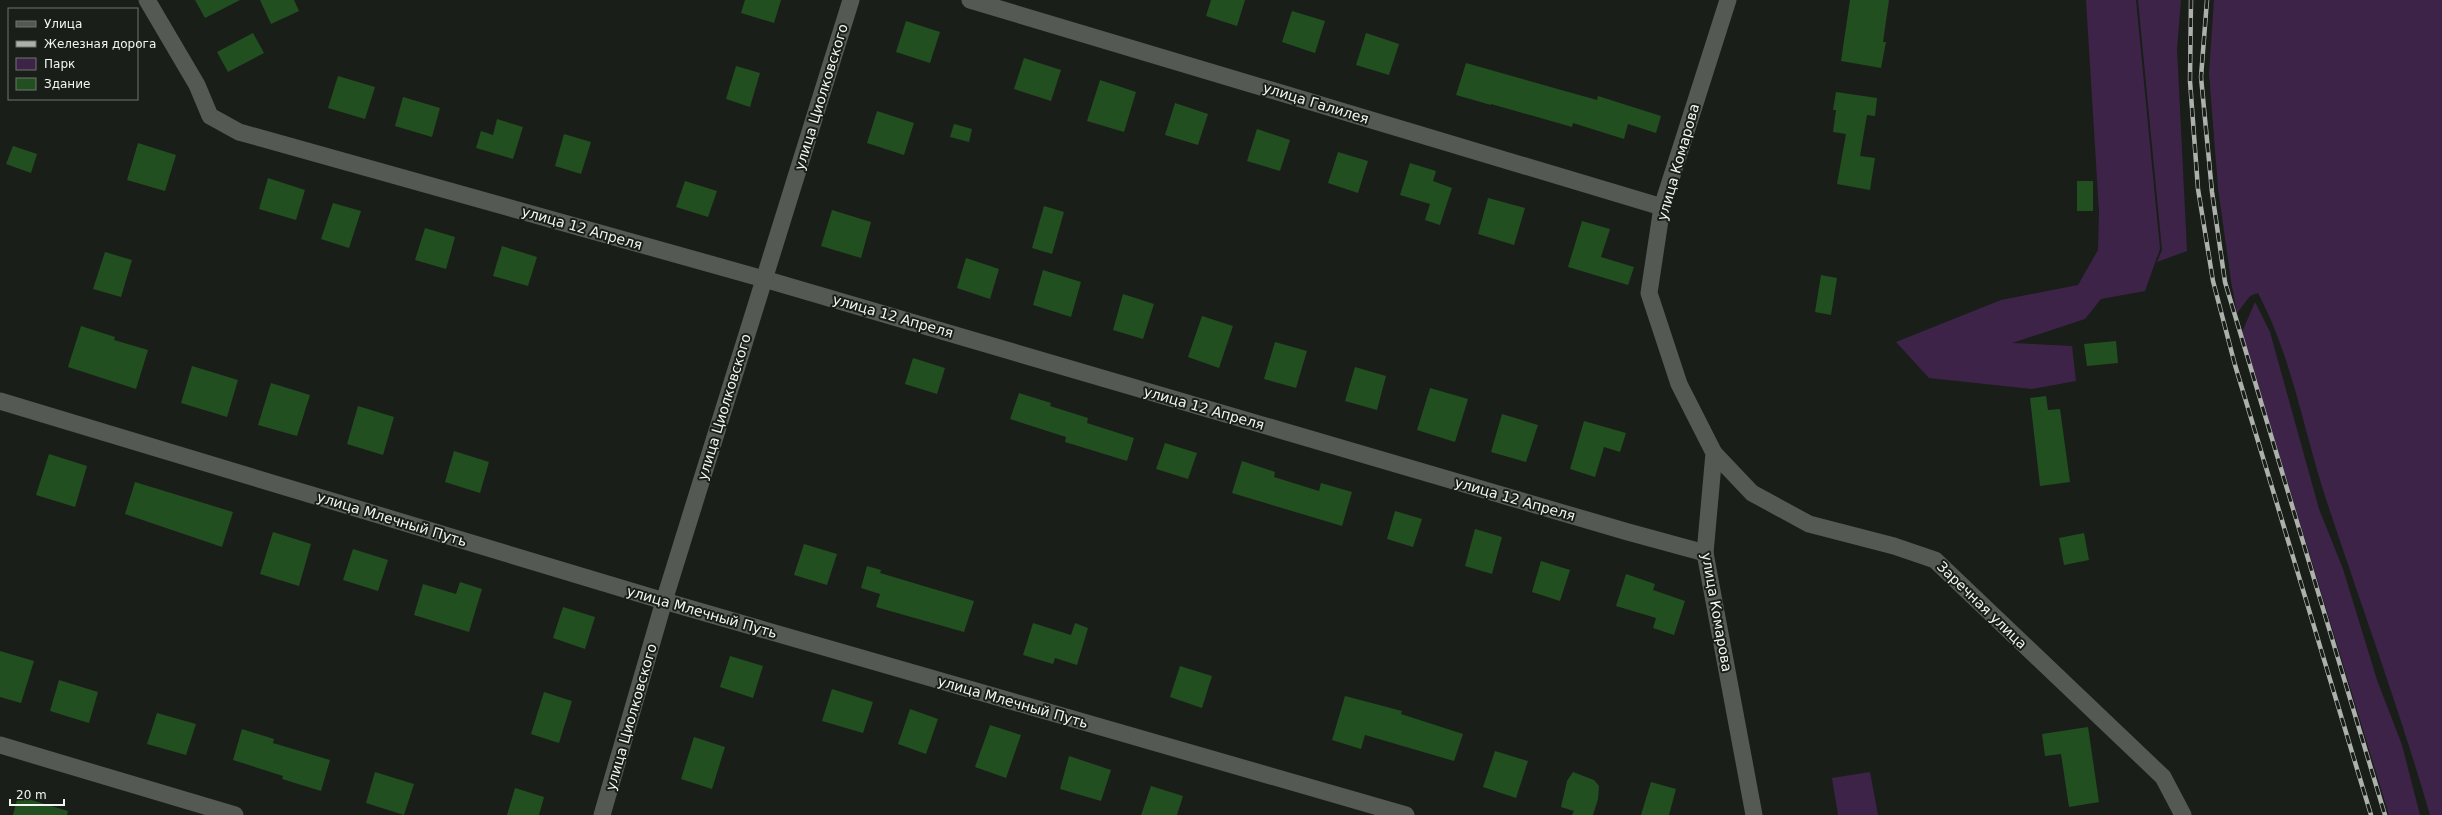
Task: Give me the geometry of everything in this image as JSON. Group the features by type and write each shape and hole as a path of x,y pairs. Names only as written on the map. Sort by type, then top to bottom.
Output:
{"street":[{"name":"улица 12 Апреля","path":"147,0 197,85 210,116 238,132 764,278 1628,532 1705,553"},
{"name":"улица Циолковского","path":"602,815 664,602 851,0"},
{"name":"улица Галилея","path":"970,0 1662,207"},
{"name":"улица Комарова","path":"1728,0 1662,207 1649,293 1679,384 1714,453 1705,553 1754,815"},
{"name":"улица Млечный Путь","path":"0,402 664,602 1406,815"},
{"name":"Заречная улица","path":"1714,453 1752,493 1809,524 1894,546 1935,560 2163,777 2183,815"},
{"path":"0,745 235,815"}],"green space":[{"path":"2086,0 2136,0 2160,249 2145,291 2101,299 2085,319 2012,343 2072,346 2076,381 2032,389 1929,378 1896,342 2001,300 2078,285 2098,250 2099,212"},
{"path":"2138,0 2181,0 2177,49 2187,251 2157,262 2162,250"},
{"path":"2214,0 2442,0 2442,815 2430,815 2394,698 2328,505 2289,370 2270,318 2258,293 2250,296 2237,313 2218,188 2209,73"},
{"path":"2255,302 2270,332 2319,509 2343,569 2377,680 2402,745 2420,815 2389,815 2242,332"},
{"path":"1870,772 1878,815 1838,815 1832,778"}],"building":[{"path":"195,0 240,0 205,18"},
{"path":"260,0 294,0 299,11 271,24"},
{"path":"745,0 781,0 774,23 741,13"},
{"path":"1211,0 1245,0 1237,26 1206,16"},
{"path":"1850,0 1889,0 1883,42 1886,42 1881,68 1841,61"},
{"path":"1292,11 1325,21 1315,53 1282,42"},
{"path":"906,21 940,32 930,63 896,52"},
{"path":"253,33 264,53 228,72 217,52"},
{"path":"1366,33 1399,44 1389,75 1356,65"},
{"path":"1024,58 1061,70 1051,101 1014,89"},
{"path":"1466,63 1597,100 1598,96 1661,116 1656,133 1628,124 1624,139 1573,123 1572,127 1456,95"},
{"path":"736,66 760,73 750,107 726,99"},
{"path":"338,76 375,87 365,119 328,108"},
{"path":"1100,80 1136,92 1124,132 1087,121"},
{"path":"1836,92 1877,98 1875,116 1867,115 1860,156 1875,158 1870,190 1837,184 1846,134 1833,132 1836,110 1833,110"},
{"path":"403,97 440,108 432,137 395,126"},
{"path":"1175,103 1208,114 1198,145 1165,135"},
{"path":"877,111 914,123 904,155 867,143"},
{"path":"497,119 523,127 513,159 476,148 481,131 493,135"},
{"path":"954,124 972,129 969,142 950,137"},
{"path":"1257,129 1290,140 1280,171 1247,161"},
{"path":"564,134 591,142 581,174 555,166"},
{"path":"138,143 176,155 165,191 127,180"},
{"path":"13,146 37,154 31,173 6,164"},
{"path":"1338,152 1368,161 1358,193 1328,183"},
{"path":"1410,163 1436,171 1433,181 1452,188 1440,225 1425,220 1430,204 1400,195"},
{"path":"268,178 305,190 296,220 259,209"},
{"path":"685,181 717,191 708,217 676,207"},
{"path":"2077,181 2093,181 2093,211 2077,211"},
{"path":"1488,198 1525,208 1514,245 1478,234"},
{"path":"333,203 361,211 349,248 321,239"},
{"path":"1044,206 1064,212 1052,254 1032,248"},
{"path":"832,210 871,222 861,258 821,246"},
{"path":"1582,221 1610,229 1601,257 1634,267 1628,285 1568,267"},
{"path":"425,228 455,237 446,269 415,260"},
{"path":"502,246 537,257 528,286 493,276"},
{"path":"105,252 132,260 121,297 93,289"},
{"path":"966,258 999,269 990,299 957,288"},
{"path":"1043,270 1081,282 1071,317 1033,305"},
{"path":"1821,275 1837,278 1831,315 1815,312"},
{"path":"1123,294 1154,304 1143,339 1113,330"},
{"path":"1202,316 1233,326 1219,368 1188,357"},
{"path":"81,326 115,337 114,340 148,350 136,389 68,367"},
{"path":"2116,341 2118,363 2087,366 2084,344"},
{"path":"1275,342 1307,351 1296,388 1264,379"},
{"path":"913,358 945,368 937,394 905,384"},
{"path":"192,366 238,380 227,417 181,403"},
{"path":"1355,367 1386,376 1377,410 1345,401"},
{"path":"271,383 310,395 297,436 258,425"},
{"path":"1430,388 1468,399 1455,442 1417,430"},
{"path":"1019,393 1051,403 1050,406 1088,418 1087,423 1134,438 1127,461 1065,442 1066,437 1010,419"},
{"path":"2046,396 2048,410 2060,409 2070,482 2040,486 2030,398"},
{"path":"358,406 394,417 383,455 347,444"},
{"path":"1502,414 1538,425 1526,462 1491,452"},
{"path":"1584,421 1626,433 1620,452 1604,447 1595,477 1570,469"},
{"path":"1165,443 1197,453 1188,479 1156,469"},
{"path":"454,451 489,462 480,493 445,482"},
{"path":"49,454 87,466 75,507 36,495"},
{"path":"1242,461 1275,472 1274,477 1319,491 1321,483 1352,492 1342,526 1232,493"},
{"path":"135,482 233,512 222,547 125,514"},
{"path":"1395,511 1422,519 1413,547 1387,539"},
{"path":"1475,529 1502,537 1492,574 1465,566"},
{"path":"273,532 311,544 299,586 260,574"},
{"path":"2084,533 2089,560 2064,565 2059,538"},
{"path":"804,544 837,554 827,585 794,575"},
{"path":"353,549 388,560 378,591 343,580"},
{"path":"1541,561 1570,570 1560,601 1532,592"},
{"path":"867,566 881,570 880,573 974,601 964,632 876,607 880,594 861,588"},
{"path":"1626,574 1655,584 1653,590 1685,601 1674,635 1653,628 1656,618 1616,606"},
{"path":"460,582 482,589 469,632 414,615 423,584 456,594"},
{"path":"563,607 595,617 585,649 553,638"},
{"path":"1033,623 1071,635 1075,623 1088,628 1077,665 1055,658 1053,664 1023,655"},
{"path":"0,651 34,661 21,703 0,697"},
{"path":"730,656 763,666 753,698 720,687"},
{"path":"1180,666 1212,676 1202,708 1170,697"},
{"path":"59,680 98,692 89,723 50,711"},
{"path":"832,689 873,702 863,733 822,721"},
{"path":"544,692 572,701 559,743 531,734"},
{"path":"1345,696 1402,711 1401,714 1463,734 1454,761 1365,735 1361,749 1332,740"},
{"path":"910,709 938,719 926,754 898,744"},
{"path":"157,713 196,724 186,755 147,744"},
{"path":"990,725 1021,735 1006,778 975,767"},
{"path":"2088,727 2099,802 2069,807 2061,754 2045,756 2042,734"},
{"path":"242,729 274,739 273,743 330,760 321,791 282,779 283,776 233,760"},
{"path":"694,737 725,747 712,789 681,779"},
{"path":"1495,751 1528,761 1516,798 1483,787"},
{"path":"1069,756 1111,770 1101,801 1060,789"},
{"path":"375,772 414,784 404,815 366,803"},
{"path":"1573,772 1594,780 1599,786 1598,799 1593,815 1572,815 1574,811 1561,807 1567,781"},
{"path":"1651,782 1676,789 1669,815 1641,815"},
{"path":"1151,786 1183,796 1177,815 1141,815"},
{"path":"515,788 544,797 539,815 507,815"},
{"path":"18,796 68,811 67,815 13,815"}],"railway":[{"path":"2191,0 2190,81 2198,189 2213,281 2235,365 2371,815"},
{"path":"2207,0 2201,77 2212,192 2225,282 2385,815"}]}
